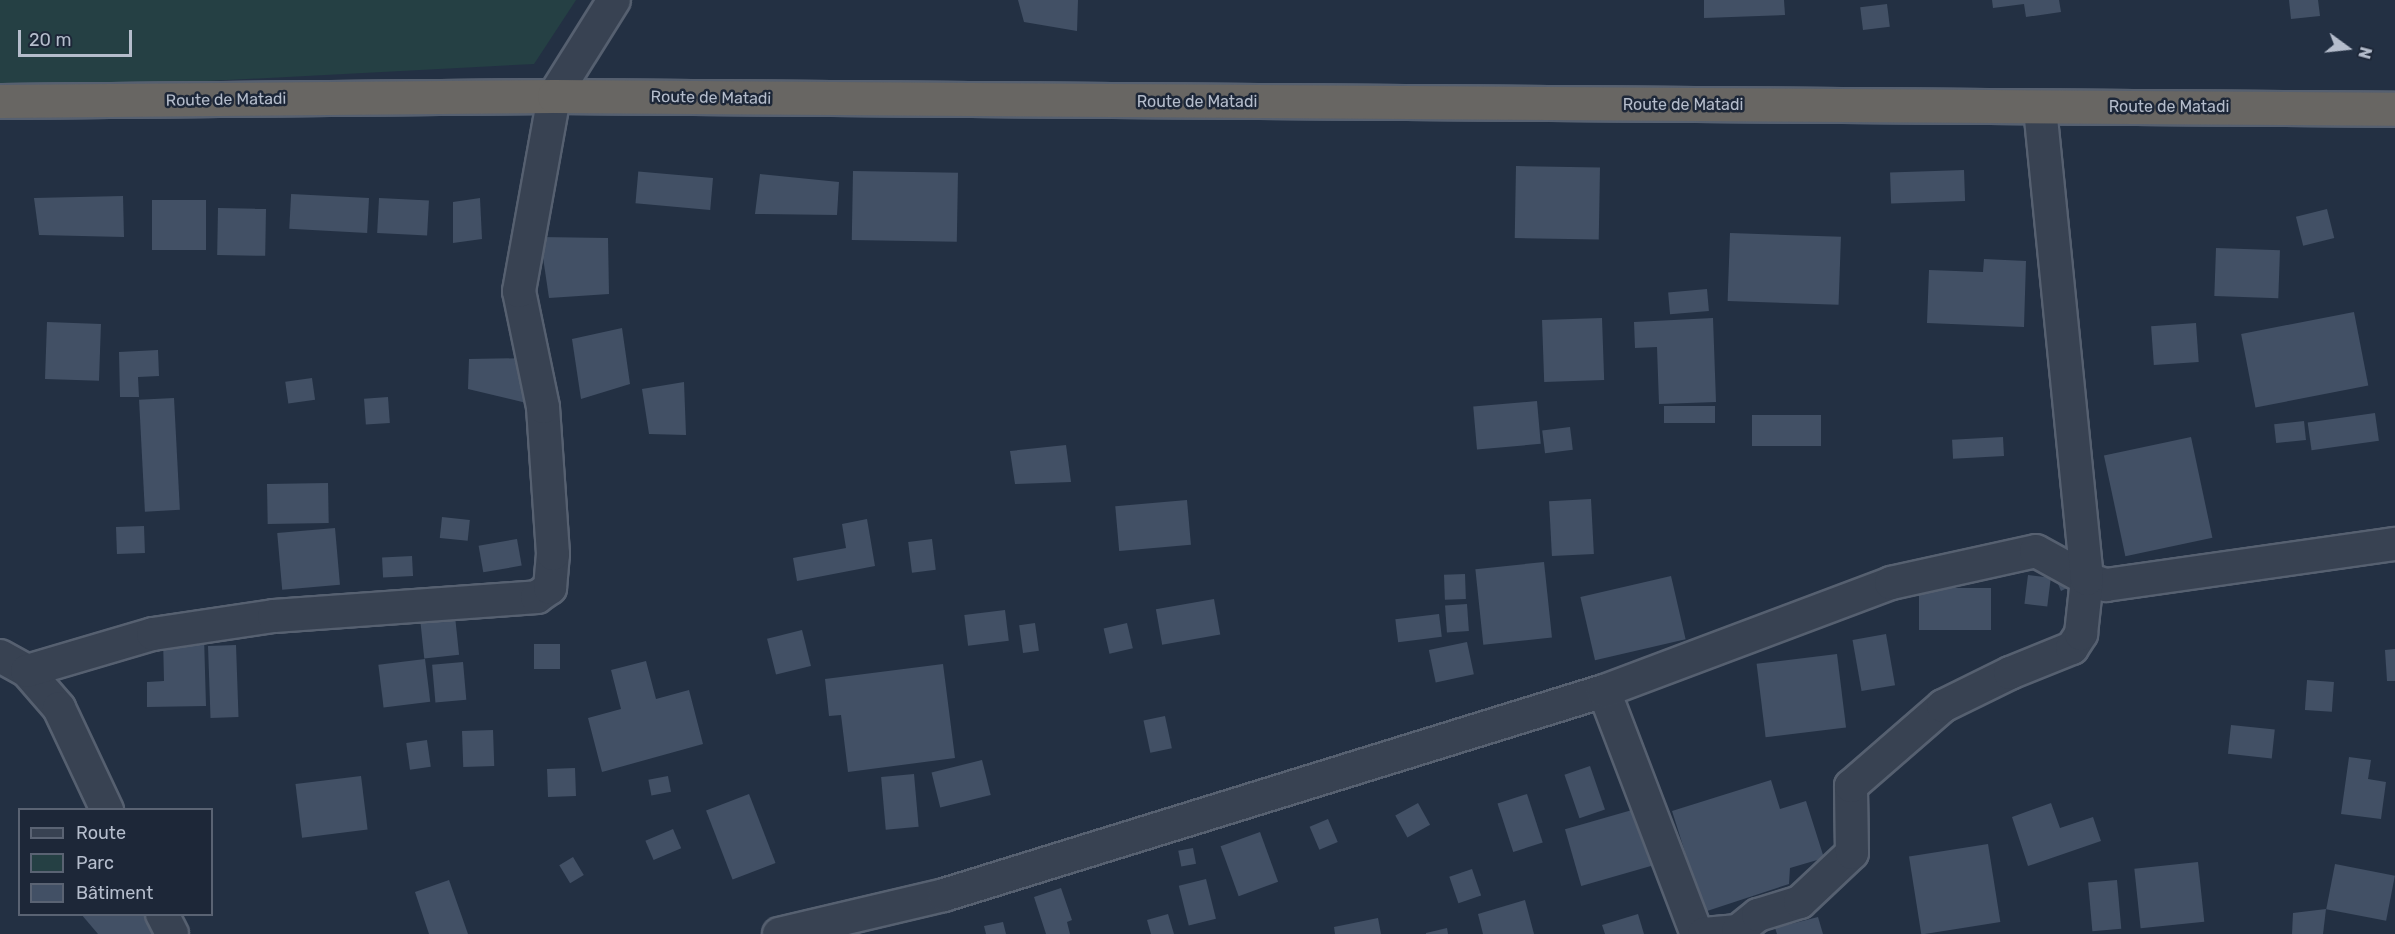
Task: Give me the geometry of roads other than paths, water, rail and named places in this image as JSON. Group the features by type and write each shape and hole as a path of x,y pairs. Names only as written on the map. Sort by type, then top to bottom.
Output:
{"highway":[{"name":"Route de Matadi","path":"0,101 554,96 2395,109"}],"street":[{"path":"27,671 153,634 274,616 537,597 550,588 553,554 543,407 519,291 554,96 614,0"},
{"path":"1704,934 1738,931 1758,915 1800,902 1852,853 1851,786 1944,706 2010,673 2072,648 2083,626 2087,579 2040,107"},
{"path":"779,934 944,896 1604,691 1891,583 2036,551 2087,579 2106,585 2395,544"},
{"path":"0,656 27,671 59,708 106,808"},
{"path":"1604,691 1697,934"},
{"path":"163,916 172,934"}]}
